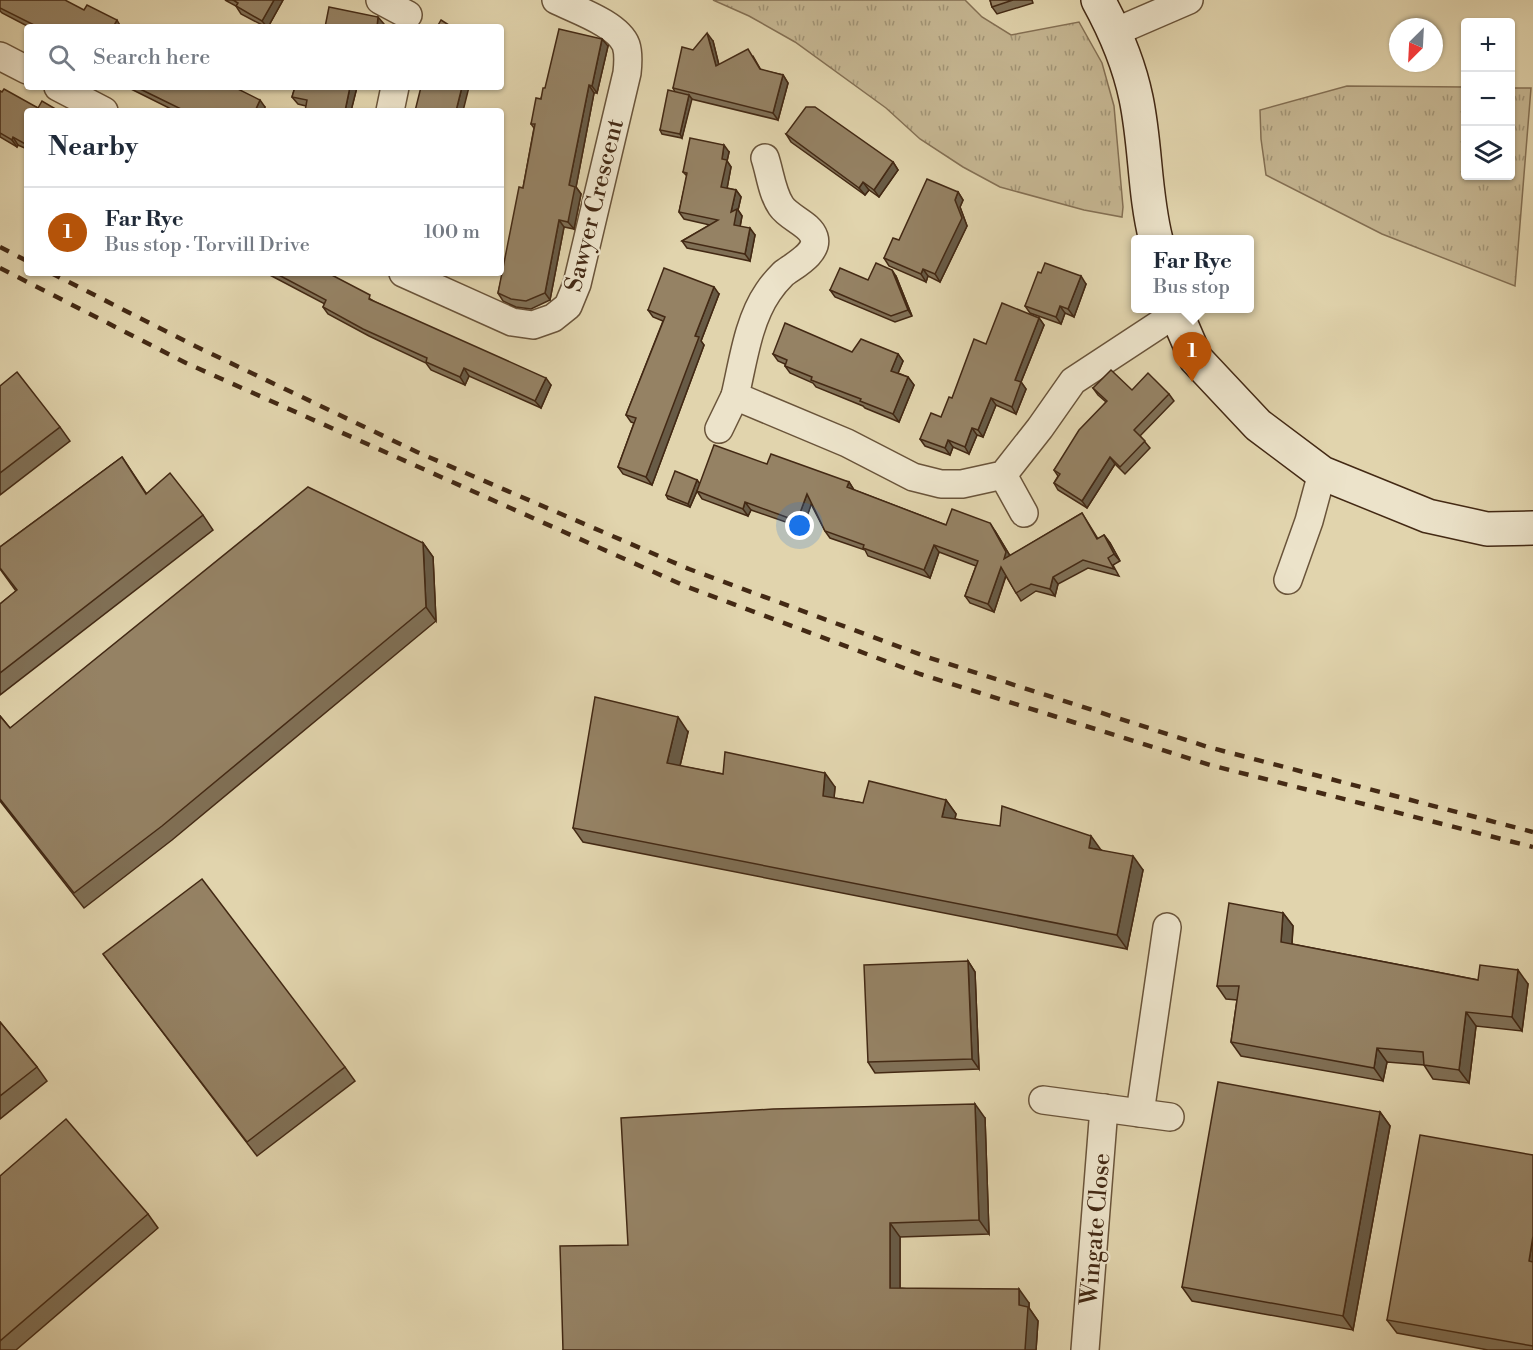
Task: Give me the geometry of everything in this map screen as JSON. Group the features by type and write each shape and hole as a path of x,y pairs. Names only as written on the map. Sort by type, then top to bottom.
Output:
{"street":[{"path":"380,0 413,14"},
{"name":"Sawyer Crescent","path":"410,276 512,322 533,325 553,318 568,306 577,284 627,73 628,59 626,45 619,34 607,25 556,0"},
{"path":"1098,0 1115,32 1136,98 1150,214 1155,235"},
{"path":"1115,32 1190,0"},
{"path":"0,56 24,68"},
{"path":"64,90 98,108"},
{"path":"391,108 394,90"},
{"path":"719,429 735,396 758,308 781,276 811,251 814,243 814,236 808,229 789,216 780,204 765,158"},
{"path":"735,396 847,443 913,477 941,484 962,484 1003,475 1073,381 1171,313"},
{"path":"1175,313 1197,359 1258,425 1322,473 1428,516 1487,529 1533,528"},
{"path":"1288,580 1309,521 1322,473"},
{"path":"1003,475 1024,513"},
{"path":"1140,1113 1167,927"},
{"path":"1043,1100 1170,1117"},
{"name":"Wingate Close","path":"1085,1350 1104,1108"}],"green space":[{"path":"713,0 965,0 982,17 1011,35 1079,22 1102,63 1114,106 1122,217 1084,210 1000,187 963,167 920,139 886,108 795,42 749,16"},
{"path":"1347,86 1461,87 1461,180 1515,180 1515,88 1531,88 1515,286 1382,234 1266,175 1260,110"}],"building":[{"path":"0,0 65,0 84,10 87,5 117,20 115,24 32,24 0,8"},
{"path":"233,0 274,0 262,21 236,6 238,3"},
{"path":"990,0 1013,0 992,7"},
{"path":"329,7 378,17 377,24 326,24"},
{"path":"559,29 602,39 592,86 589,85 569,185 575,187 568,222 559,220 545,293 526,301 511,299 498,293 501,276 504,276 504,263 519,187 523,188 535,124 531,124 536,98 541,99 543,88 545,88"},
{"path":"707,33 716,66 748,49 760,69 783,75 773,113 673,88 682,47 693,50"},
{"path":"4,89 38,108 24,108 24,143 0,133 0,91"},
{"path":"142,90 240,90 260,100 256,108 179,108"},
{"path":"294,90 349,90 346,108 306,108 307,100 292,97"},
{"path":"420,90 461,90 457,108 416,108"},
{"path":"668,90 689,95 680,134 660,130"},
{"path":"42,101 54,108 38,108"},
{"path":"806,107 815,107 893,162 874,190 863,182 859,188 786,134"},
{"path":"690,138 724,145 722,159 727,160 721,187 736,190 731,212 737,209 734,225 750,228 745,254 682,241 718,220 679,212 687,173 683,172"},
{"path":"927,179 958,192 955,200 962,218 935,274 923,269 921,274 884,258 893,238 899,240"},
{"path":"876,263 892,270 908,310 891,316 830,290 840,268 868,280"},
{"path":"1045,263 1081,276 1068,309 1060,306 1056,317 1025,306 1038,272 1041,273"},
{"path":"664,268 714,287 695,336 699,337 646,477 618,467 636,418 626,415 665,317 648,310"},
{"path":"281,276 334,276 370,295 369,299 546,378 535,401 464,368 460,377 426,362 427,358 363,329 323,307 326,300"},
{"path":"1002,303 1039,318 1015,380 1021,382 1012,407 991,398 978,430 972,428 965,447 948,440 945,448 920,439 931,413 941,417 949,397 952,398 974,339 986,344"},
{"path":"785,323 852,352 861,339 898,354 891,371 908,377 893,414 811,380 812,377 785,366 787,360 773,354"},
{"path":"1111,370 1132,390 1148,373 1169,394 1134,430 1145,441 1120,467 1110,457 1082,501 1054,483 1060,474 1054,470 1079,430 1107,401 1093,388"},
{"path":"17,372 60,427 0,473 0,386"},
{"path":"714,445 767,464 771,454 849,482 847,487 946,525 952,509 990,523 1006,552 1004,559 1082,513 1097,539 1104,535 1114,554 1108,558 1114,569 1083,560 1053,577 1050,589 1031,584 1016,593 1001,567 988,604 965,596 978,561 934,545 924,570 863,548 864,545 825,531 807,494 797,521 745,502 743,509 697,491"},
{"path":"122,457 146,494 170,473 203,515 0,673 0,604 17,590 0,568 0,547"},
{"path":"675,471 697,480 688,504 666,495"},
{"path":"308,487 423,543 426,607 162,826 74,893 0,799 0,716 10,728"},
{"path":"595,697 678,717 667,763 723,774 725,752 825,773 823,796 863,803 869,781 946,800 942,817 1000,826 1002,806 1091,836 1089,848 1133,856 1117,935 573,828"},
{"path":"202,879 345,1067 247,1142 103,954"},
{"path":"1229,903 1283,913 1281,942 1478,980 1480,965 1518,970 1512,1017 1466,1012 1459,1070 1424,1065 1423,1052 1377,1048 1374,1068 1231,1042 1239,986 1217,986"},
{"path":"968,961 972,1059 868,1062 864,965"},
{"path":"0,1022 37,1067 0,1096"},
{"path":"1218,1082 1380,1112 1343,1316 1182,1287"},
{"path":"975,1104 979,1220 890,1223 890,1288 1019,1289 1019,1305 1028,1307 1025,1350 563,1350 560,1246 628,1245 621,1118 773,1109"},
{"path":"66,1119 148,1214 0,1341 0,1176"},
{"path":"1420,1135 1533,1155 1533,1236 1529,1261 1533,1262 1533,1346 1387,1320"}],"railway":[{"path":"0,247 24,259"},
{"path":"0,268 186,363 685,586 920,674 1210,765 1533,847"},
{"path":"57,276 195,346 417,452 689,569 927,657 1208,747 1533,832"}],"place":[{"name":"Far Rye","path":"1192,382"}]}
